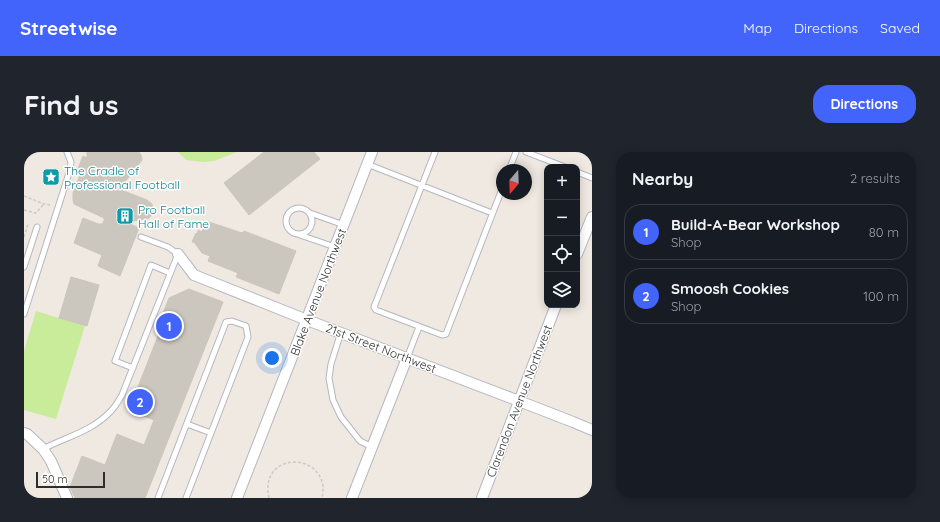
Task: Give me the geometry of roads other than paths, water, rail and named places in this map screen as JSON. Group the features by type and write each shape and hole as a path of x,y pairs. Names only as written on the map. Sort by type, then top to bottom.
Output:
{"street":[{"name":"Blake Avenue Northwest","path":"237,498 372,152"},
{"path":"580,247 592,217"},
{"name":"21st Street Northwest","path":"178,254 194,275 307,320 519,400 592,430"},
{"name":"Clarendon Avenue Northwest","path":"482,498 555,308"},
{"path":"352,498 407,358"},
{"path":"24,433 28,434 43,449 51,461 67,498"}],"lane":[{"path":"24,314 70,170 71,162 67,152"},
{"path":"434,152 374,307 376,310 442,335 446,334 497,200"},
{"path":"511,164 516,152"},
{"path":"526,152 557,164"},
{"path":"367,164 492,213"},
{"path":"580,173 592,178"},
{"path":"335,247 299,234 295,234 288,228 286,220 287,216 293,210 302,208 310,213 344,225"},
{"path":"299,234 307,232 312,226 313,222 310,213"},
{"path":"24,267 37,227"},
{"path":"43,449 58,441 87,430 101,421 113,409 122,395 178,254 168,247 141,237"},
{"path":"133,368 115,361 151,265 170,273"},
{"path":"158,498 226,322 232,321 246,326 248,337 186,498"},
{"path":"407,358 419,327"},
{"path":"341,332 331,364 329,378 333,400 341,418 360,441 372,447"},
{"path":"187,424 211,433"}],"place":[{"name":"The Cradle of Professional Football","path":"51,177"},
{"name":"Pro Football Hall of Fame","path":"125,216"},
{"name":"Build-A-Bear Workshop","path":"169,326"},
{"name":"Smoosh Cookies","path":"140,402"}]}
